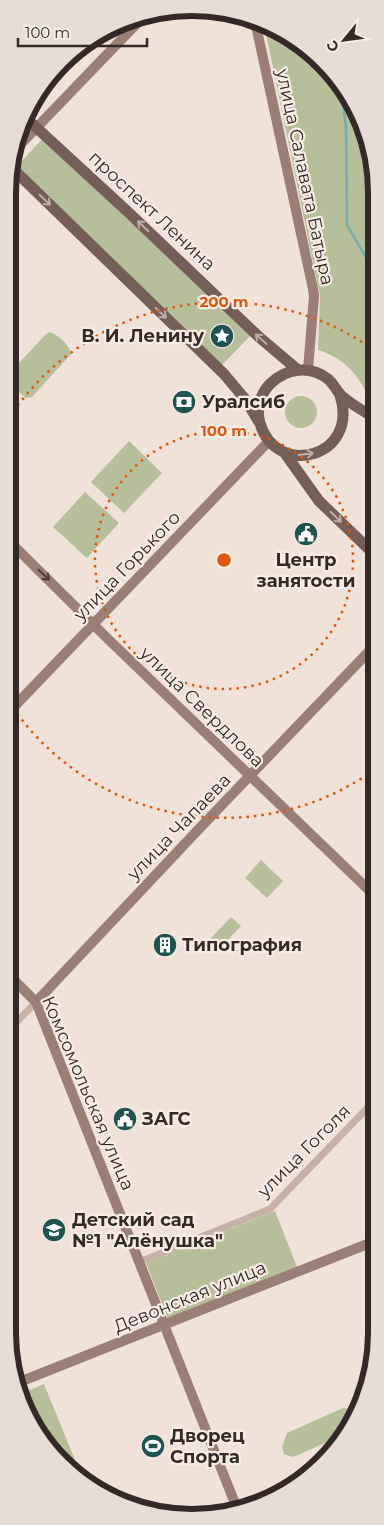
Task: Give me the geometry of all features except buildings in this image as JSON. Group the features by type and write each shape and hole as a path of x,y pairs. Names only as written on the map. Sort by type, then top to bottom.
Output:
{"main road":[{"name":"проспект Ленина","path":"31,123 127,211 259,337 303,370"},
{"path":"18,173 224,374 245,399 269,441 284,452 319,501 368,547"},
{"path":"259,422 258,409 261,398 267,387 276,378 286,372 303,370 320,374 329,380 340,395 344,406 341,428 332,443 318,452 306,455 284,452"},
{"path":"340,395 368,413"}],"street":[{"path":"25,139 133,27"},
{"name":"улица Салавата Батыра","path":"257,29 314,296 303,370"},
{"name":"улица Горького","path":"16,704 194,522 269,441"},
{"name":"улица Свердлова","path":"16,548 368,889"},
{"name":"улица Чапаева","path":"17,1022 368,652"},
{"name":"Комсомольская улица","path":"17,983 36,1002 235,1503"},
{"name":"улица Гоголя","path":"139,1262 270,1209 368,1107"},
{"name":"Девонская улица","path":"23,1381 368,1244"}],"green space":[{"path":"266,32 290,46 308,60 338,94 350,114 362,147 366,169 368,192 368,395 346,365 318,350 320,296"},
{"path":"47,134 252,334 222,365 18,167 19,164"},
{"path":"50,332 57,335 68,347 71,354 32,397 26,398 16,389 16,366"},
{"path":"301,396 307,397 312,401 316,406 316,418 312,423 307,427 301,428 295,427 290,423 286,418 285,412 286,406 290,401 295,397"},
{"path":"129,441 162,473 124,513 91,482"},
{"path":"85,492 119,523 87,558 53,527"},
{"path":"261,860 283,881 267,898 245,878"},
{"path":"231,917 241,926 221,947 211,938"},
{"path":"275,1211 297,1267 168,1319 146,1263"},
{"path":"44,1384 78,1466 60,1449 46,1431 34,1411 27,1391"},
{"path":"343,1408 350,1410 331,1440 293,1457 284,1454 282,1447 287,1433"}],"waterway":[{"path":"343,102 346,128 347,225 368,261"}],"place":[{"name":"В. И. Ленину","path":"222,336"},
{"name":"Уралсиб","path":"184,402"},
{"name":"Центр занятости","path":"306,534"},
{"name":"Типография","path":"165,945"},
{"name":"ЗАГС","path":"125,1119"},
{"name":"Детский сад №1 \"Алёнушка\"","path":"54,1230"},
{"name":"Дворец Спорта","path":"153,1446"}]}
